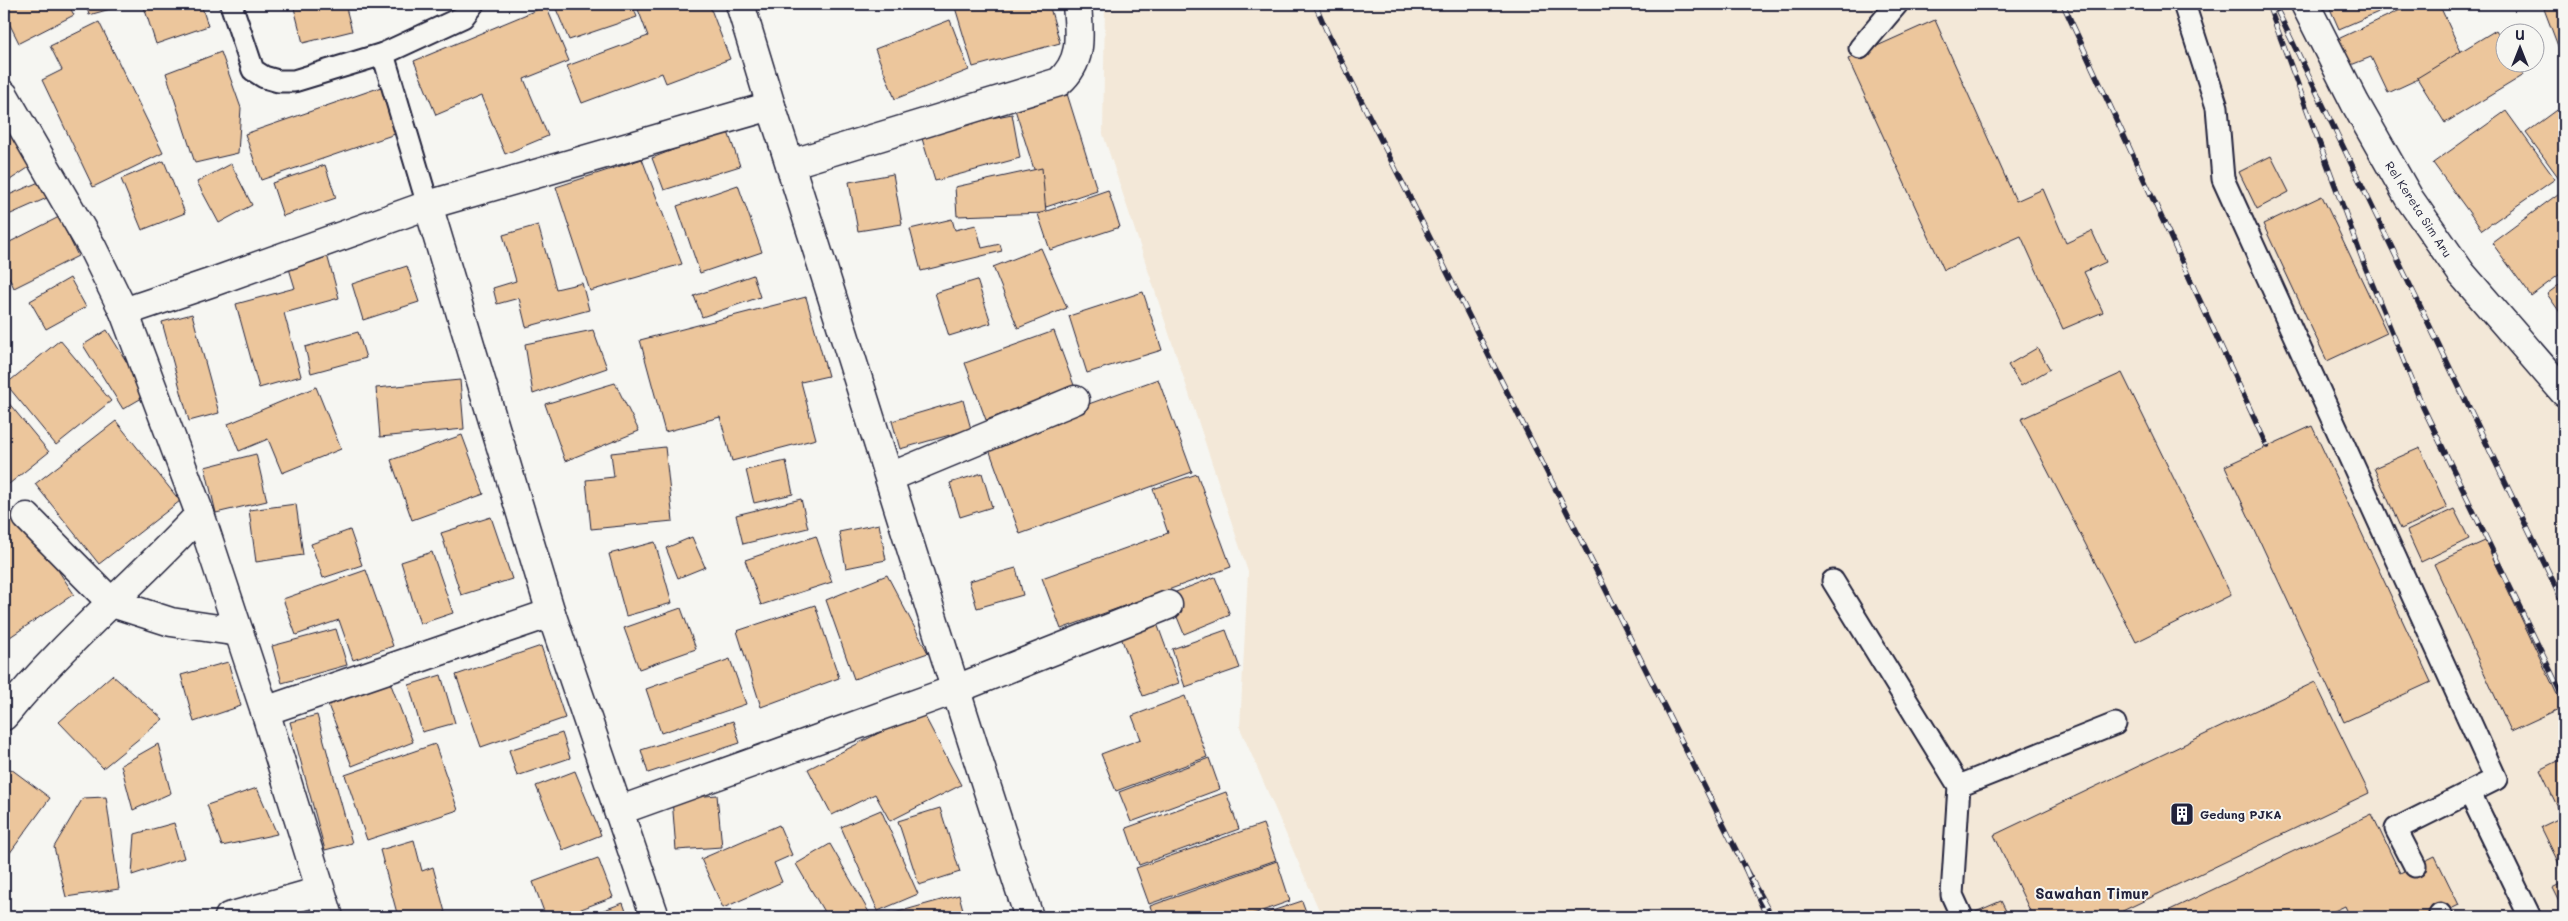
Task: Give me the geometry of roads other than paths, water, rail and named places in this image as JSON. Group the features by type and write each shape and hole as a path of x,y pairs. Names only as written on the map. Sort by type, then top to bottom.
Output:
{"street":[{"path":"740,4 770,106 890,477 954,690 1029,917"},
{"path":"790,164 1059,82 1070,72 1077,57 1079,31 1077,4"},
{"name":"Rel Kereta Sim Aru","path":"2305,4 2355,104 2409,198 2462,274 2564,392"},
{"path":"4,95 92,247 124,312 200,514 265,711 329,917"},
{"path":"124,312 428,205 770,106"},
{"path":"428,205 550,613 655,917"},
{"path":"890,477 1075,400"},
{"path":"4,716 36,676 157,560 200,514"},
{"path":"27,516 112,603 171,622 239,632"},
{"path":"618,812 954,690 1168,605"},
{"path":"265,711 550,613"},
{"path":"229,917 320,892"}],"lane":[{"path":"231,4 253,70 264,77 278,81 294,81 383,54 462,17 473,4"},
{"path":"1860,48 1897,4"},
{"path":"2184,4 2217,106 2222,179 2496,779 2396,829 2415,866"},
{"path":"383,54 428,205"},
{"path":"1833,581 1958,786 1952,894 1962,917"},
{"path":"1958,786 2115,724"},
{"path":"2470,793 2530,917"}],"railway":[{"path":"1315,4 1328,34 1745,868"},
{"path":"2063,4 2267,446"},
{"path":"2268,4 2366,269 2423,407 2564,699"},
{"path":"2278,12 2564,604"},
{"path":"1767,917 1745,868 1772,917"}],"place":[{"name":"Gedung PJKA","path":"2182,814"}],"district":[{"name":"Sawahan Timur","path":"2092,893"}]}
